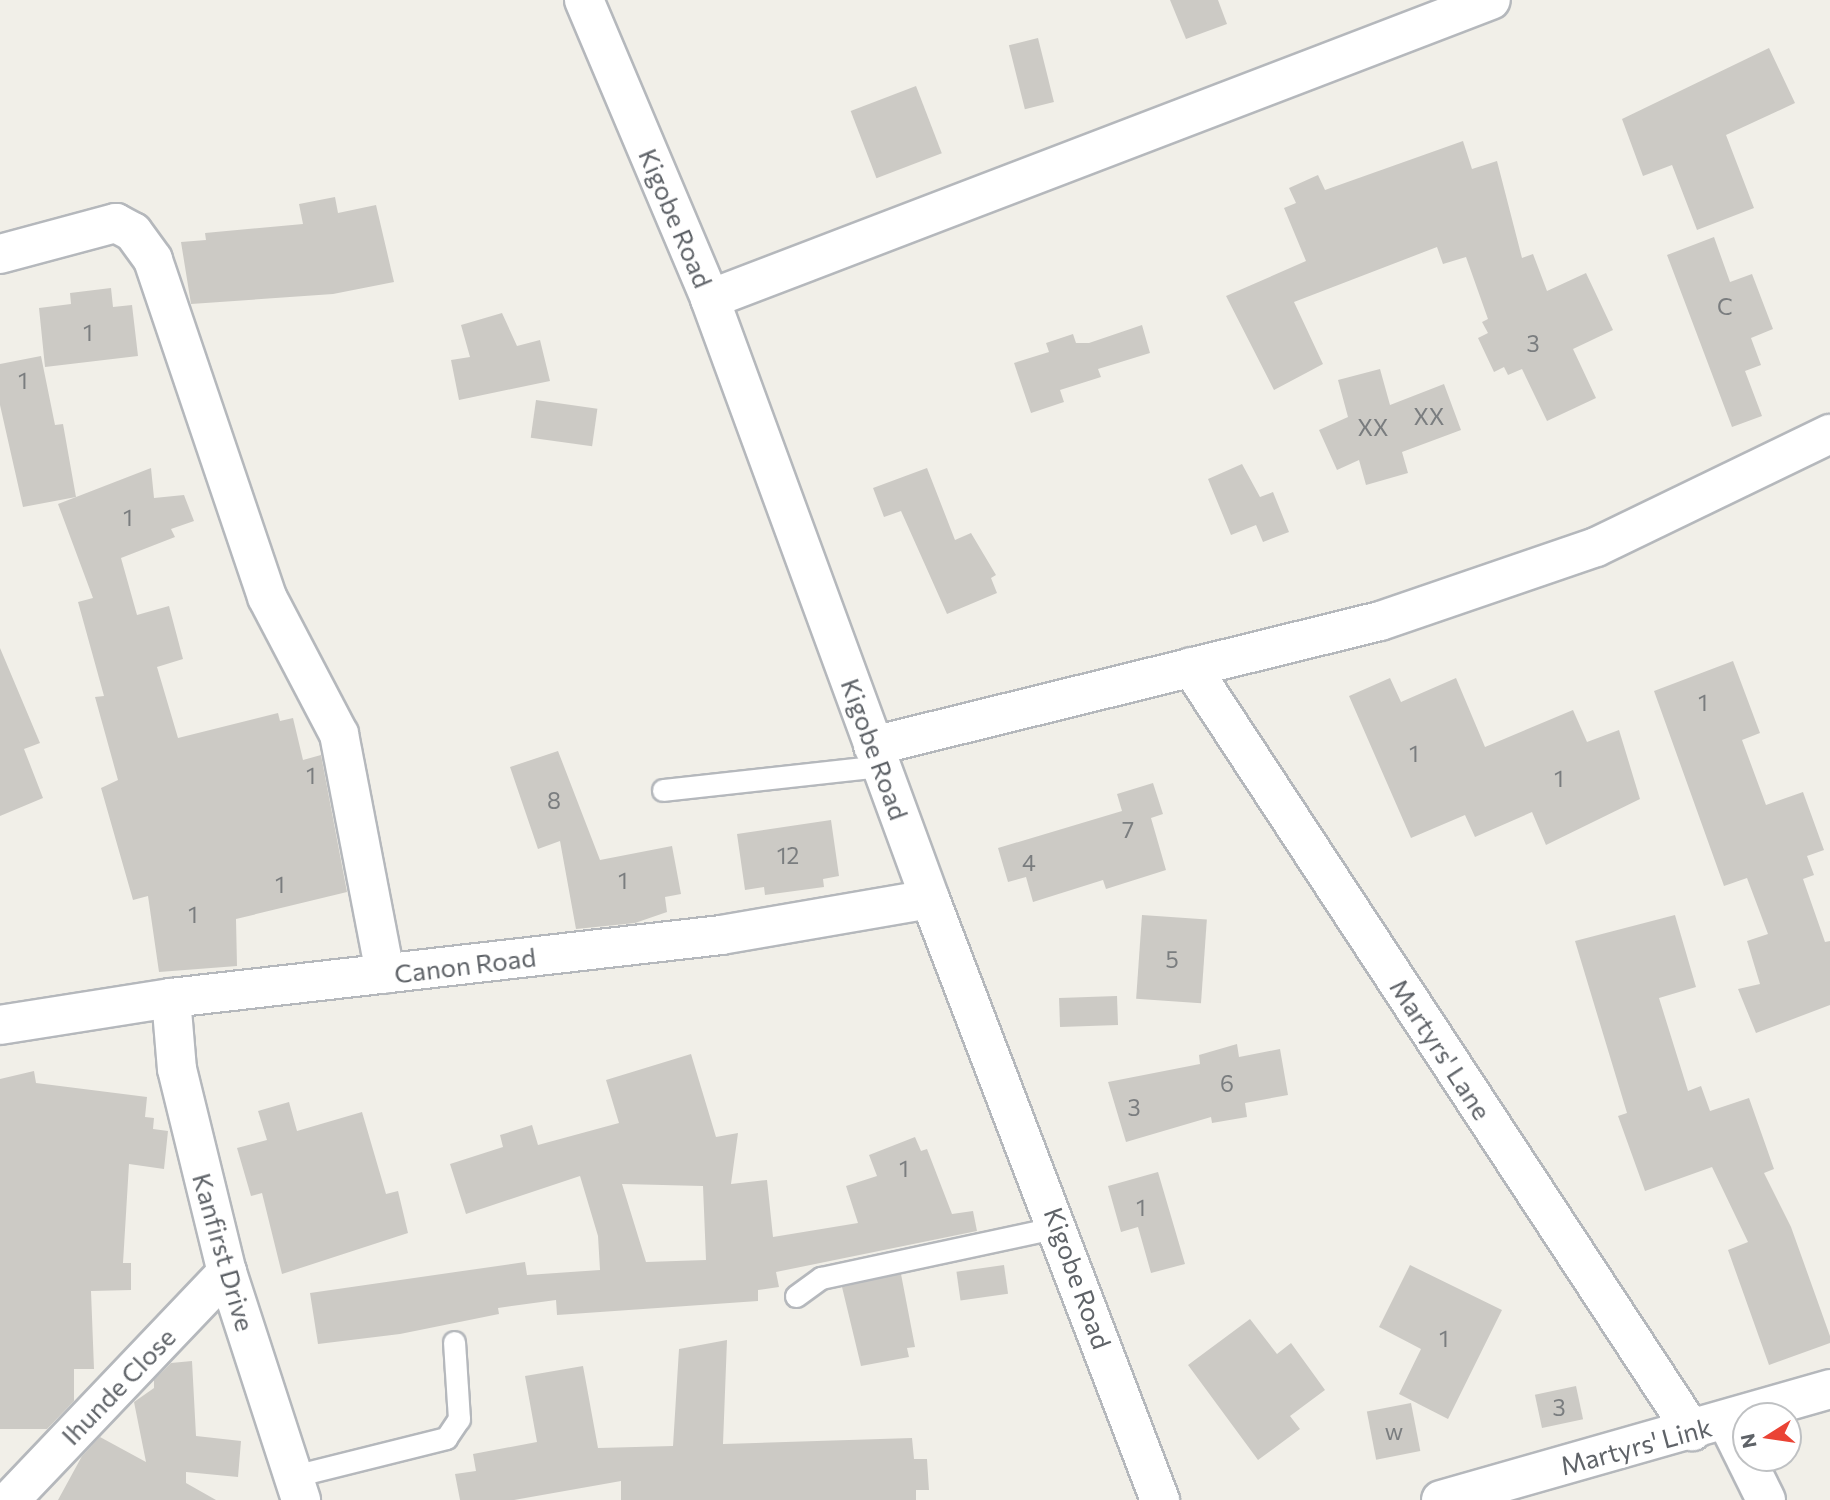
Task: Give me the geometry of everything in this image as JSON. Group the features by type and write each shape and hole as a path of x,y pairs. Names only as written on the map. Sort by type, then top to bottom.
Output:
{"street":[{"name":"Kigobe Road","path":"584,0 710,299 930,899 1059,1227 1160,1500"},
{"path":"710,299 1491,0"},
{"path":"0,254 116,223 133,232 153,260 267,597 339,734 385,974"},
{"path":"877,756 1191,667 1380,621 1596,547 1830,434"},
{"name":"Martyrs' Lane","path":"1191,667 1709,1426 1766,1500"},
{"name":"Canon Road","path":"0,1025 171,999 722,935 930,899"},
{"name":"Kanfirst Drive","path":"171,999 177,1069 227,1272 297,1488"},
{"name":"Ihunde Close","path":"10,1500 227,1272"},
{"name":"Martyrs' Link","path":"1441,1500 1709,1426 1830,1389"}],"lane":[{"path":"663,790 877,756"},
{"path":"796,1296 821,1278 1059,1227"},
{"path":"297,1488 446,1438 459,1419 454,1342"}],"building":[{"path":"1170,0 1218,0 1227,24 1186,39"},
{"path":"1038,38 1054,102 1025,109 1009,45"},
{"path":"1769,48 1795,103 1726,135 1754,208 1697,230 1672,165 1643,176 1622,119"},
{"path":"916,86 942,153 876,178 851,111"},
{"path":"1463,141 1472,169 1497,161 1522,258 1533,254 1547,291 1586,273 1613,330 1573,349 1596,398 1547,421 1522,369 1508,375 1504,367 1494,372 1478,338 1488,333 1482,322 1488,319 1466,257 1443,264 1437,247 1294,302 1323,364 1274,390 1226,296 1306,261 1284,208 1296,203 1289,188 1318,175 1325,190"},
{"path":"335,197 338,213 376,205 394,282 333,294 191,304 181,242 206,240 205,233 303,224 299,204"},
{"path":"1714,237 1730,282 1752,274 1773,329 1751,338 1761,365 1745,371 1762,416 1732,427 1667,255"},
{"path":"111,288 113,307 132,305 138,356 45,367 39,308 71,304 70,293"},
{"path":"502,313 517,346 540,340 550,381 459,400 451,360 470,357 461,325"},
{"path":"1142,325 1150,353 1098,369 1101,377 1060,390 1064,402 1031,413 1014,363 1049,352 1046,343 1073,334 1076,343 1089,343"},
{"path":"41,356 55,425 63,424 76,497 23,507 0,405 0,364"},
{"path":"1380,369 1390,405 1444,384 1461,430 1402,452 1408,473 1366,485 1359,460 1337,470 1319,430 1348,417 1338,380"},
{"path":"536,400 597,409 592,446 531,438"},
{"path":"1242,464 1260,497 1273,492 1289,532 1263,542 1256,525 1231,535 1208,479"},
{"path":"151,468 154,498 184,495 194,521 171,529 175,537 121,558 137,615 169,606 183,659 157,667 178,738 278,713 280,721 293,718 303,760 321,755 347,892 236,919 237,966 159,972 148,896 133,900 101,788 118,780 95,697 104,696 78,602 93,598 58,504"},
{"path":"927,468 955,540 971,533 996,575 991,578 997,593 947,614 901,511 884,517 873,488"},
{"path":"0,648 40,743 24,749 43,798 0,816"},
{"path":"1733,661 1760,733 1742,740 1766,805 1803,792 1824,850 1807,856 1814,875 1803,879 1825,942 1830,941 1830,1005 1756,1033 1738,989 1760,984 1747,941 1768,934 1747,878 1724,886 1654,691"},
{"path":"1390,678 1401,702 1456,678 1485,747 1573,710 1587,742 1619,730 1640,799 1546,845 1532,812 1475,837 1465,815 1411,838 1349,696"},
{"path":"558,751 600,860 672,846 681,894 665,897 667,912 635,923 576,929 560,841 538,849 510,767"},
{"path":"1153,783 1163,814 1151,818 1166,870 1106,889 1103,880 1033,902 1026,877 1008,882 998,848 1122,811 1117,794"},
{"path":"831,820 839,876 823,879 824,887 765,895 764,887 745,890 737,834"},
{"path":"1142,915 1207,920 1201,1003 1136,999"},
{"path":"1675,915 1696,987 1659,998 1688,1091 1701,1086 1710,1111 1749,1098 1774,1169 1764,1173 1791,1227 1830,1336 1830,1343 1769,1365 1728,1250 1748,1242 1712,1167 1645,1191 1618,1116 1627,1113 1575,941"},
{"path":"1117,996 1118,1025 1060,1027 1059,998"},
{"path":"1237,1044 1239,1057 1280,1049 1288,1095 1245,1103 1247,1117 1212,1123 1211,1117 1126,1142 1108,1082 1200,1064 1199,1055"},
{"path":"691,1054 716,1137 738,1133 731,1184 767,1180 773,1237 858,1223 846,1186 877,1176 869,1155 915,1137 921,1151 927,1149 952,1214 973,1211 977,1231 776,1272 779,1287 758,1290 758,1301 557,1315 556,1300 498,1308 499,1314 400,1334 318,1344 310,1293 525,1262 527,1275 600,1270 598,1236 580,1176 466,1214 450,1164 503,1147 500,1135 532,1125 538,1145 619,1123 606,1080","holes":["622,1184 703,1186 706,1260 646,1262"]},
{"path":"34,1071 36,1083 147,1097 145,1117 154,1118 153,1129 168,1131 164,1169 129,1164 123,1263 131,1263 131,1290 91,1291 94,1369 74,1369 74,1401 47,1429 0,1429 0,1079"},
{"path":"289,1102 297,1131 362,1112 386,1194 398,1191 408,1233 282,1274 262,1193 251,1196 237,1148 267,1140 258,1111"},
{"path":"1158,1172 1185,1264 1151,1273 1138,1227 1121,1232 1108,1186"},
{"path":"1004,1265 1008,1294 961,1300 956,1272"},
{"path":"1410,1265 1502,1310 1448,1419 1399,1394 1421,1349 1379,1327"},
{"path":"901,1274 915,1347 907,1348 909,1357 861,1366 842,1287"},
{"path":"1250,1319 1277,1354 1291,1343 1325,1390 1290,1416 1300,1429 1258,1460 1188,1365"},
{"path":"727,1340 723,1444 912,1438 914,1459 927,1459 929,1490 916,1490 916,1500 621,1500 621,1481 514,1500 460,1500 455,1474 476,1471 473,1454 537,1442 525,1376 583,1366 598,1448 673,1446 679,1349"},
{"path":"192,1361 196,1436 241,1441 238,1477 186,1472 186,1483 216,1500 58,1500 82,1456 100,1437 146,1462 134,1402 154,1388 154,1380 171,1363"},
{"path":"1576,1386 1583,1419 1542,1428 1535,1395"},
{"path":"1411,1403 1420,1451 1376,1460 1367,1412"}]}
